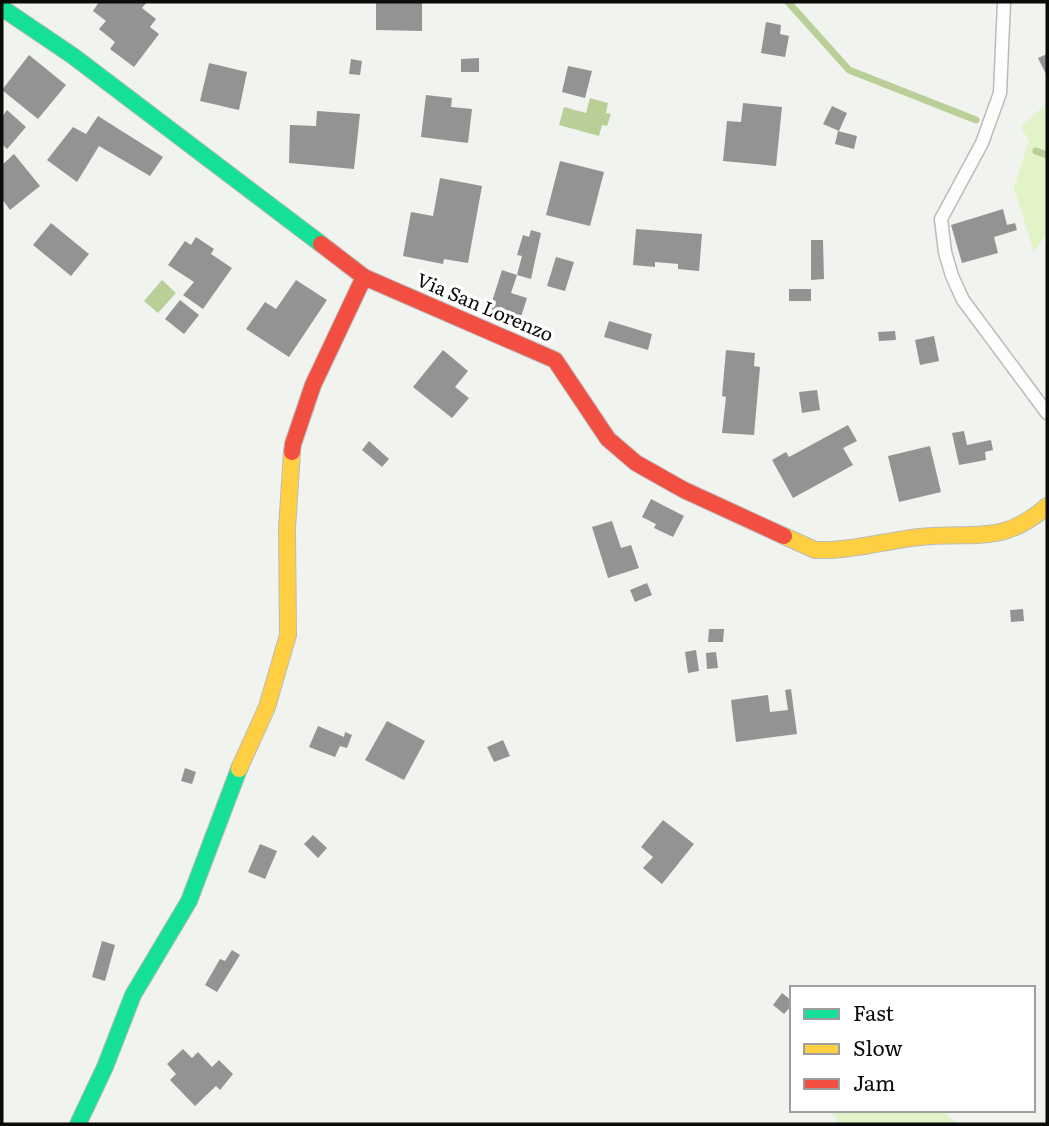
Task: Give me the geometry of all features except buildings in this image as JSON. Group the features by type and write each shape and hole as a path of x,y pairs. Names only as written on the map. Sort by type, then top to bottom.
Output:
{"street":[{"name":"Via San Lorenzo","path":"2,8 73,56 364,277 555,360 608,439 636,463 684,490 814,550 855,550 920,537 999,534 1031,521 1047,506"},
{"path":"78,1124 105,1067 133,995 189,901 237,773 267,706 288,635 286,528 293,444 313,385 364,277"}],"lane":[{"path":"1004,2 1000,93 982,143 941,219 945,252 963,300 1047,413"}],"shaded area":[{"path":"590,98 608,103 606,113 611,114 607,126 602,125 599,136 559,125 564,107 586,113"},
{"path":"1047,103 1047,233 1034,252 1014,187 1029,141 1021,127"},
{"path":"162,280 176,293 158,313 144,301"},
{"path":"832,1112 945,1112 957,1124 840,1124"}],"waterway":[{"path":"788,2 849,70 976,120"},
{"path":"1036,151 1047,155"}],"traffic: fast":[{"path":"2,8 73,56 321,244"},
{"path":"78,1124 105,1067 133,995 189,901 239,769"}],"traffic: slow":[{"path":"239,769 267,707 288,635 287,528 292,452"},
{"path":"784,536 815,550 829,550 920,537 987,534 1016,527 1047,506"}],"traffic: jam":[{"path":"321,244 364,277 555,360 608,439 636,463 684,490 784,536"},
{"path":"292,452 313,385 364,277"}]}
